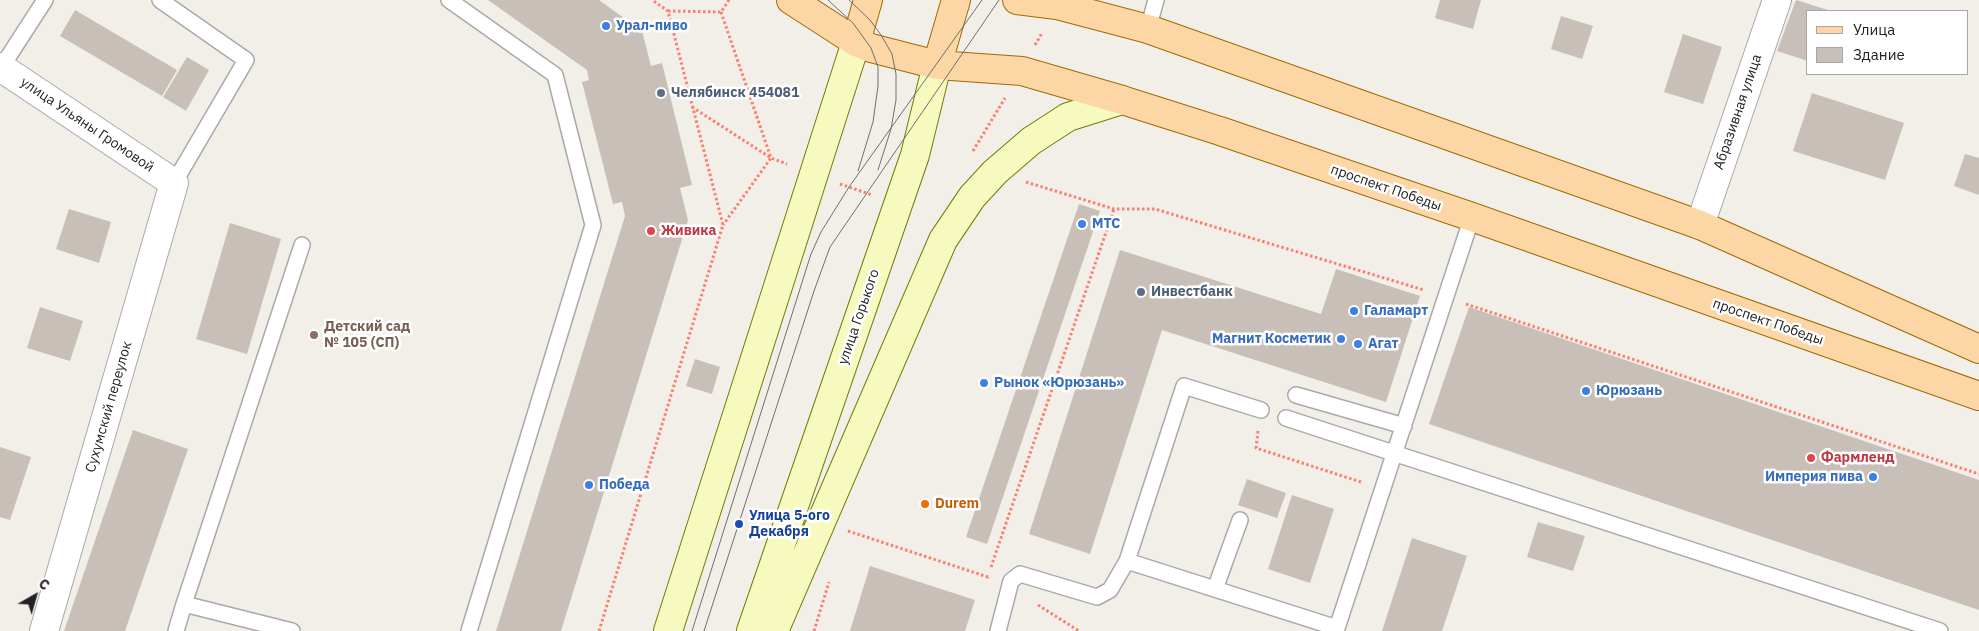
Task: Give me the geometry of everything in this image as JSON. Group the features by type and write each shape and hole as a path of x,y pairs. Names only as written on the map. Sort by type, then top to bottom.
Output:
{"main road":[{"name":"проспект Победы","path":"791,0 856,42 871,48 937,65 1022,71 1122,100 1220,131 1472,217 1979,396"},
{"path":"668,631 868,0"},
{"name":"улица Горького","path":"751,631 915,154 937,65 956,0"},
{"path":"1017,0 1057,5 1148,29 1700,225 1979,349"},
{"path":"774,631 943,240 972,197 995,172 1031,141 1068,117 1122,100"}],"street":[{"name":"Абразивная улица","path":"1700,225 1777,0"},
{"name":"улица Ульяны Громовой","path":"1,68 174,183"},
{"name":"Сухумский переулок","path":"44,631 174,183"}],"lane":[{"path":"1,68 45,0"},
{"path":"160,0 246,60 174,183"},
{"path":"449,0 555,74 593,225 469,631"},
{"path":"1148,29 1156,0"},
{"path":"1127,562 1337,630 1472,217"},
{"path":"176,631 302,244"},
{"path":"998,631 1011,581 1020,574 1097,597 1110,590 1127,562 1184,386 1261,410"},
{"path":"1296,395 1404,426"},
{"path":"1286,418 1940,631"},
{"path":"1214,589 1240,520"},
{"path":"184,604 292,631"}],"path":[{"path":"652,0 668,11 721,12"},
{"path":"721,12 729,0"},
{"path":"668,11 723,225"},
{"path":"600,631 723,225 770,158 721,12"},
{"path":"995,172 1114,209 1155,209 1446,297 1979,474"},
{"path":"846,530 988,577 1114,209"},
{"path":"1261,410 1256,448 1383,488"}],"building":[{"path":"488,0 599,0 642,31 651,66 662,63 692,185 680,188 688,220 561,631 496,631 625,216 622,202 613,204 582,82 589,80 587,70"},
{"path":"1440,0 1481,0 1473,29 1435,18"},
{"path":"1796,0 1828,10 1806,10 1806,60 1777,51"},
{"path":"75,10 177,70 162,96 60,36"},
{"path":"1561,16 1593,26 1582,59 1551,49"},
{"path":"1683,34 1722,47 1703,104 1664,92"},
{"path":"187,57 209,70 186,111 163,97"},
{"path":"1812,93 1904,123 1885,180 1793,151"},
{"path":"1965,154 1979,158 1979,195 1954,186"},
{"path":"1079,204 1100,211 987,544 966,537"},
{"path":"69,209 111,222 99,263 56,249"},
{"path":"230,223 281,239 247,354 196,339"},
{"path":"1120,250 1321,314 1336,269 1420,296 1386,402 1162,330 1090,554 1029,534"},
{"path":"40,307 83,321 70,361 27,348"},
{"path":"1469,307 1979,480 1979,610 1429,424"},
{"path":"695,359 720,367 712,394 686,386"},
{"path":"133,430 188,449 125,631 64,631"},
{"path":"0,447 31,457 10,520 0,517"},
{"path":"1247,479 1286,493 1277,518 1238,505"},
{"path":"1292,495 1334,509 1310,583 1268,569"},
{"path":"1538,522 1585,536 1573,571 1527,557"},
{"path":"1412,538 1467,556 1442,631 1382,631"},
{"path":"870,566 975,600 965,631 850,631"}],"tram line":[{"path":"828,0 853,23 871,48 878,67 878,86 873,122 858,171"},
{"path":"849,0 870,20 881,35 892,54 896,74 896,100 891,129 878,170"},
{"path":"692,631 811,254 821,232 849,187 982,0"},
{"path":"704,631 830,247 999,0"}],"place":[{"name":"Урал-пиво","path":"606,26"},
{"name":"Челябинск 454081","path":"661,93"},
{"name":"МТС","path":"1082,224"},
{"name":"Живика","path":"651,231"},
{"name":"Инвестбанк","path":"1141,292"},
{"name":"Галамарт","path":"1354,311"},
{"name":"Детский сад № 105 (СП)","path":"314,335"},
{"name":"Магнит Косметик","path":"1341,339"},
{"name":"Агат","path":"1358,344"},
{"name":"Рынок «Юрюзань»","path":"984,383"},
{"name":"Юрюзань","path":"1586,391"},
{"name":"Фармленд","path":"1811,458"},
{"name":"Империя пива","path":"1873,477"},
{"name":"Победа","path":"589,485"},
{"name":"Durem","path":"925,504"},
{"name":"Улица 5-ого Декабря","path":"739,524"}]}
